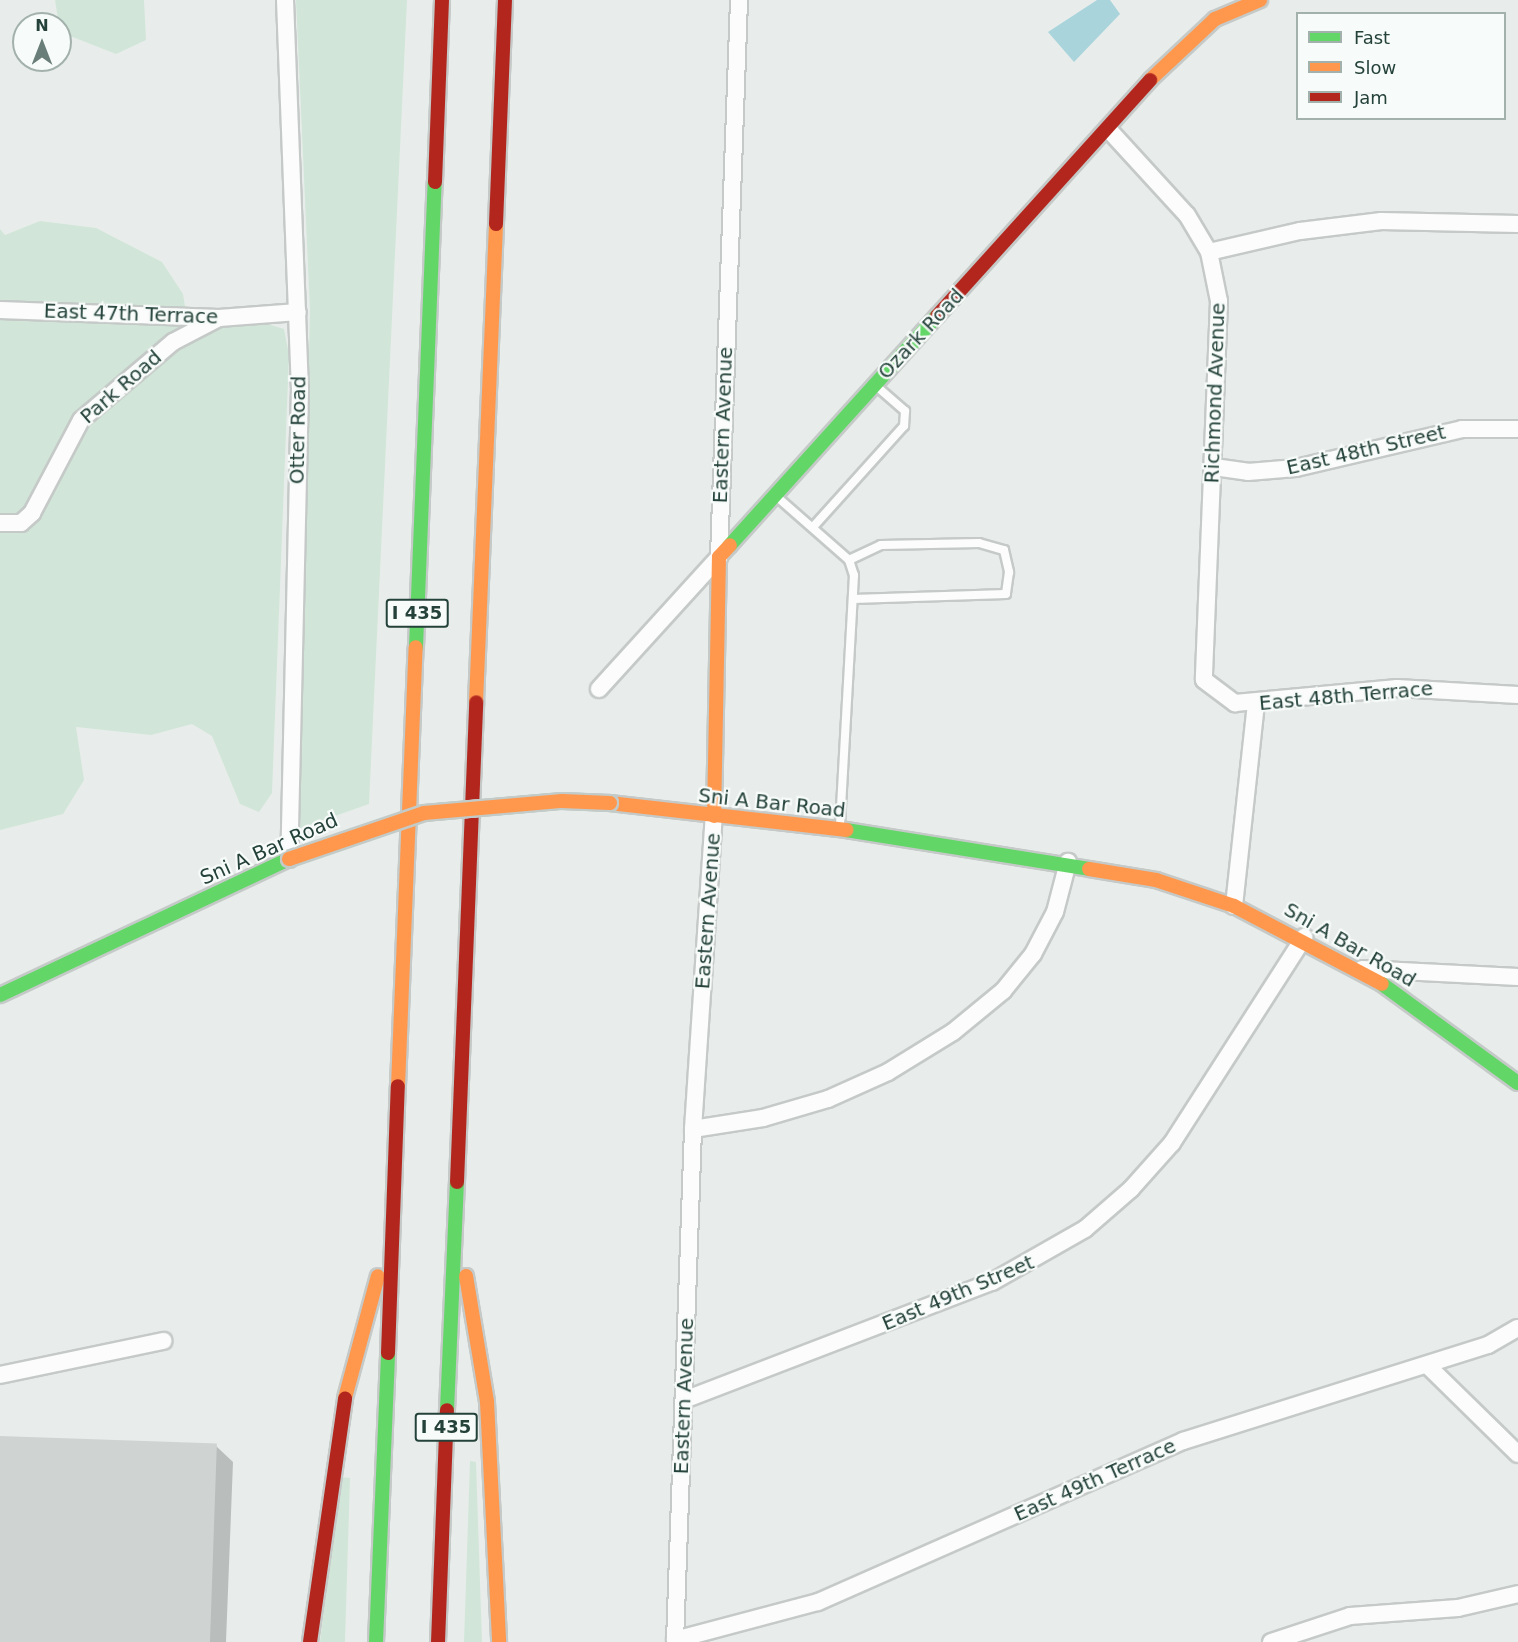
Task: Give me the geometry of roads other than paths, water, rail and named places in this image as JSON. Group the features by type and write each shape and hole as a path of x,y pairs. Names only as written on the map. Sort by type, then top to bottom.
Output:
{"main road":[{"name":"I 435","path":"376,1642 442,0"},
{"name":"I 435","path":"438,1642 505,0"},
{"name":"Ozark Road","path":"719,557 774,493 1109,130 1182,44 1215,19 1260,0"},
{"name":"Eastern Avenue","path":"714,816 719,557"},
{"name":"Sni A Bar Road","path":"0,994 289,859 424,813 562,801 610,803 840,829 1068,862 1156,880 1234,906 1304,937 1361,969 1518,1083"},
{"path":"455,1213 487,1402 499,1642"},
{"path":"310,1642 345,1394 392,1226"}],"street":[{"name":"Otter Road","path":"285,0 298,312 289,859"},
{"name":"Eastern Avenue","path":"719,557 739,0"},
{"name":"Richmond Avenue","path":"1109,130 1187,215 1209,252 1220,301 1204,658"},
{"path":"1209,252 1300,231 1382,221 1518,224"},
{"name":"East 47th Terrace","path":"0,310 219,318 298,312"},
{"name":"Park Road","path":"0,523 21,523 32,513 81,420 173,342 219,318"},
{"name":"East 48th Street","path":"1214,467 1248,472 1296,468 1462,429 1518,429"},
{"name":"Ozark Road","path":"599,690 719,557"},
{"name":"East 48th Terrace","path":"1204,658 1204,680 1235,704 1256,704 1397,688 1518,695"},
{"path":"1234,906 1256,704"},
{"name":"Eastern Avenue","path":"675,1641 693,1129 714,816"},
{"path":"693,1129 763,1118 828,1099 888,1072 953,1032 1003,991 1033,954 1055,912 1068,862"},
{"name":"East 49th Street","path":"684,1400 992,1282 1085,1229 1131,1189 1172,1143 1304,937"},
{"path":"1361,969 1518,977"},
{"name":"East 49th Terrace","path":"675,1641 818,1602 1183,1441 1488,1345 1518,1328"},
{"path":"0,1375 163,1341"},
{"path":"1427,1365 1518,1454"},
{"path":"1270,1642 1350,1616 1458,1608 1518,1594"}],"lane":[{"path":"813,527 904,426 905,411 874,385"},
{"path":"774,493 849,560 853,599 840,829"},
{"path":"849,560 881,545 979,543 1004,550 1009,572 1006,594 853,599"}],"water":[{"path":"1097,0 1110,0 1120,14 1074,62 1048,32"}]}
